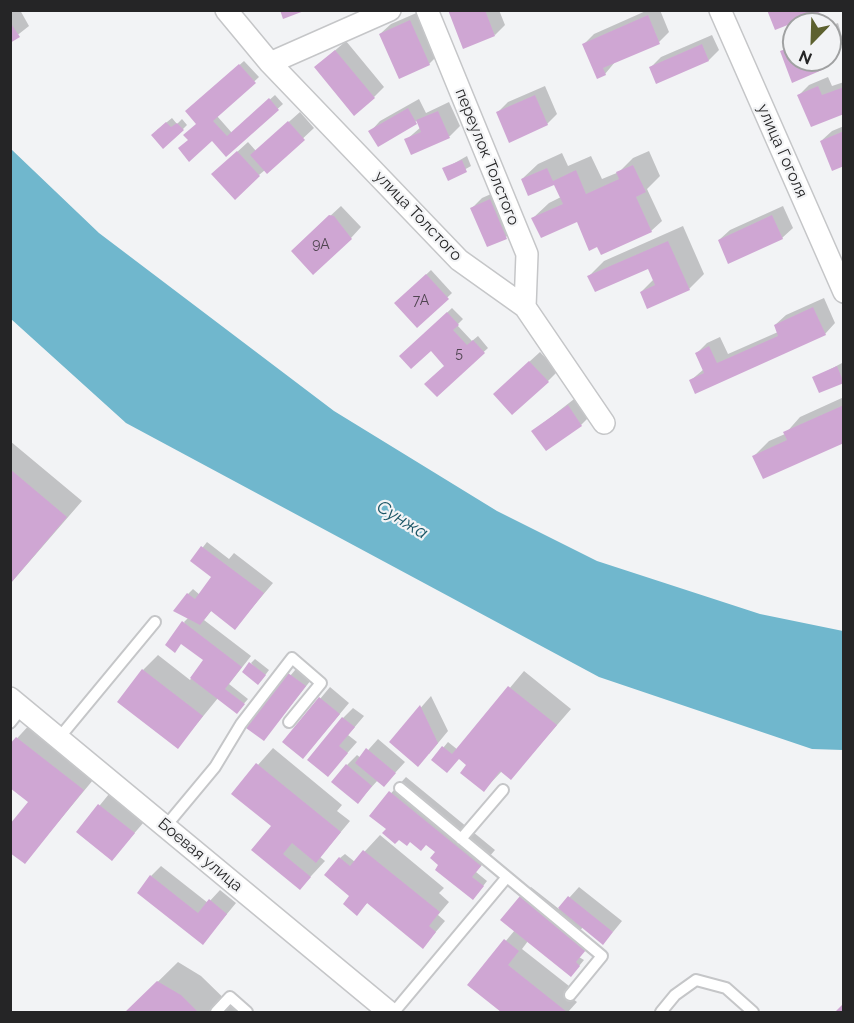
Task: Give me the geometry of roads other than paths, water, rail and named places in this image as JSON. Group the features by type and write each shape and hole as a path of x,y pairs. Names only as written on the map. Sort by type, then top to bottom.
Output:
{"street":[{"name":"улица Толстого","path":"226,10 270,63 459,260 525,307 604,423"},
{"path":"270,63 390,10"},
{"name":"переулок Толстого","path":"427,10 527,254 525,307"},
{"name":"улица Гоголя","path":"720,10 843,292"},
{"name":"Боевая улица","path":"14,710 59,738 389,1012"}],"lane":[{"path":"59,738 155,622"},
{"path":"165,827 216,767 241,724 292,658 321,682 289,722"},
{"path":"400,788 602,956 570,994"},
{"path":"461,839 503,790"},
{"path":"394,1012 507,877"},
{"path":"662,1012 675,995 696,980 726,988 753,1012"},
{"path":"216,1012 230,997 247,1012"}],"water":[{"name":"Сунжа","path":"11,149 99,233 334,411 497,511 597,561 760,614 843,631 843,750 812,749 599,677 126,423 11,319"}]}
